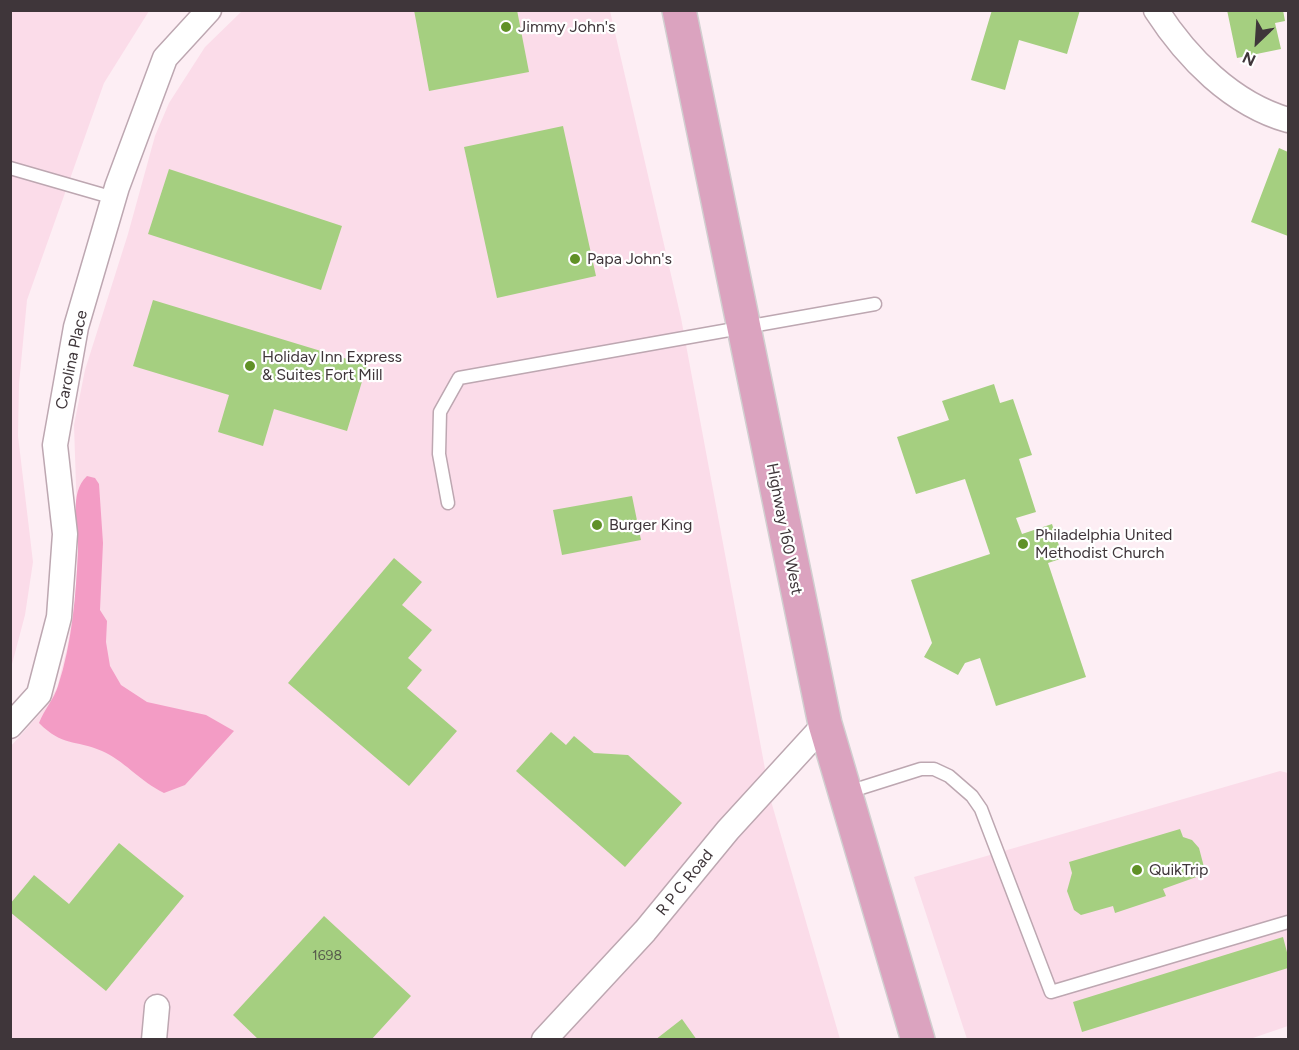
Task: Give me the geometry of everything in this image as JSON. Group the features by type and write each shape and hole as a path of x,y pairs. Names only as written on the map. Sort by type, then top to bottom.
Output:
{"main road":[{"name":"Highway 160 West","path":"679,10 825,724 918,1040"}],"street":[{"name":"Carolina Place","path":"10,726 39,694 59,617 65,534 55,445 76,327 114,198 165,58 209,10"},
{"path":"1164,17 1225,90 1288,120"},
{"name":"R P C Road","path":"544,1040 645,931 728,830 825,724"},
{"path":"154,1040 157,1007"}],"lane":[{"path":"10,168 114,198"},
{"path":"448,503 439,454 440,412 459,378 875,304"},
{"path":"845,794 921,769 934,769 960,784 981,809 1051,992 1288,922"}],"shaded area":[{"path":"11,11 149,11 104,83 27,300 19,384 18,436 33,562 25,615 11,668"},
{"path":"242,11 610,11 681,318 771,801 840,1039 11,1040 11,746 45,708 57,688 67,648 75,601 78,547 74,425 85,370 128,234 155,136 169,103 205,47"},
{"path":"87,476 95,478 99,484 103,543 100,610 107,621 106,642 110,666 121,685 147,702 206,715 234,731 185,785 164,793 109,755 92,747 55,736 39,723 56,691 67,653 77,567 76,501 81,483"},
{"path":"1280,771 1288,773 1288,1026 1247,1040 967,1039 914,877"}],"building":[{"path":"414,10 517,10 529,72 429,91"},
{"path":"992,10 1080,10 1067,54 1019,40 1005,90 971,80"},
{"path":"1227,10 1283,10 1285,21 1275,23 1281,49 1237,58"},
{"path":"563,126 596,276 497,298 464,147"},
{"path":"1279,148 1288,152 1288,236 1251,222"},
{"path":"169,169 342,226 321,290 148,234"},
{"name":"Holiday Inn Express & Suites Fort Mill","path":"153,300 367,365 347,431 274,409 263,446 218,432 229,395 133,366"},
{"name":"Philadelphia United Methodist Church","path":"994,384 1000,403 1013,399 1032,455 1019,459 1036,512 1016,518 1022,534 1052,524 1063,558 1048,563 1086,677 996,706 980,658 965,663 958,675 924,657 932,643 911,580 990,554 965,479 916,494 897,437 949,420 942,401"},
{"name":"Burger King","path":"632,496 641,540 562,555 553,510"},
{"path":"394,558 422,582 402,605 432,630 408,658 422,670 407,688 457,731 409,786 288,683"},
{"path":"551,732 566,745 574,736 594,753 628,755 682,803 625,867 516,771"},
{"name":"QuikTrip","path":"1180,829 1183,837 1192,840 1199,848 1204,867 1202,875 1163,889 1166,896 1115,913 1113,906 1081,915 1074,910 1067,891 1072,873 1069,862"},
{"path":"119,843 184,896 106,991 10,912 10,904 34,875 69,904"},
{"path":"324,916 411,996 371,1040 259,1040 233,1015"},
{"path":"1283,937 1288,956 1288,968 1082,1032 1073,1002"},
{"path":"682,1019 697,1040 655,1040"}],"place":[{"name":"Jimmy John's","path":"506,27"},
{"name":"Papa John's","path":"575,259"},
{"name":"Holiday Inn Express & Suites Fort Mill","path":"250,366"},
{"name":"Burger King","path":"597,525"},
{"name":"Philadelphia United Methodist Church","path":"1023,544"},
{"name":"QuikTrip","path":"1137,870"}]}
